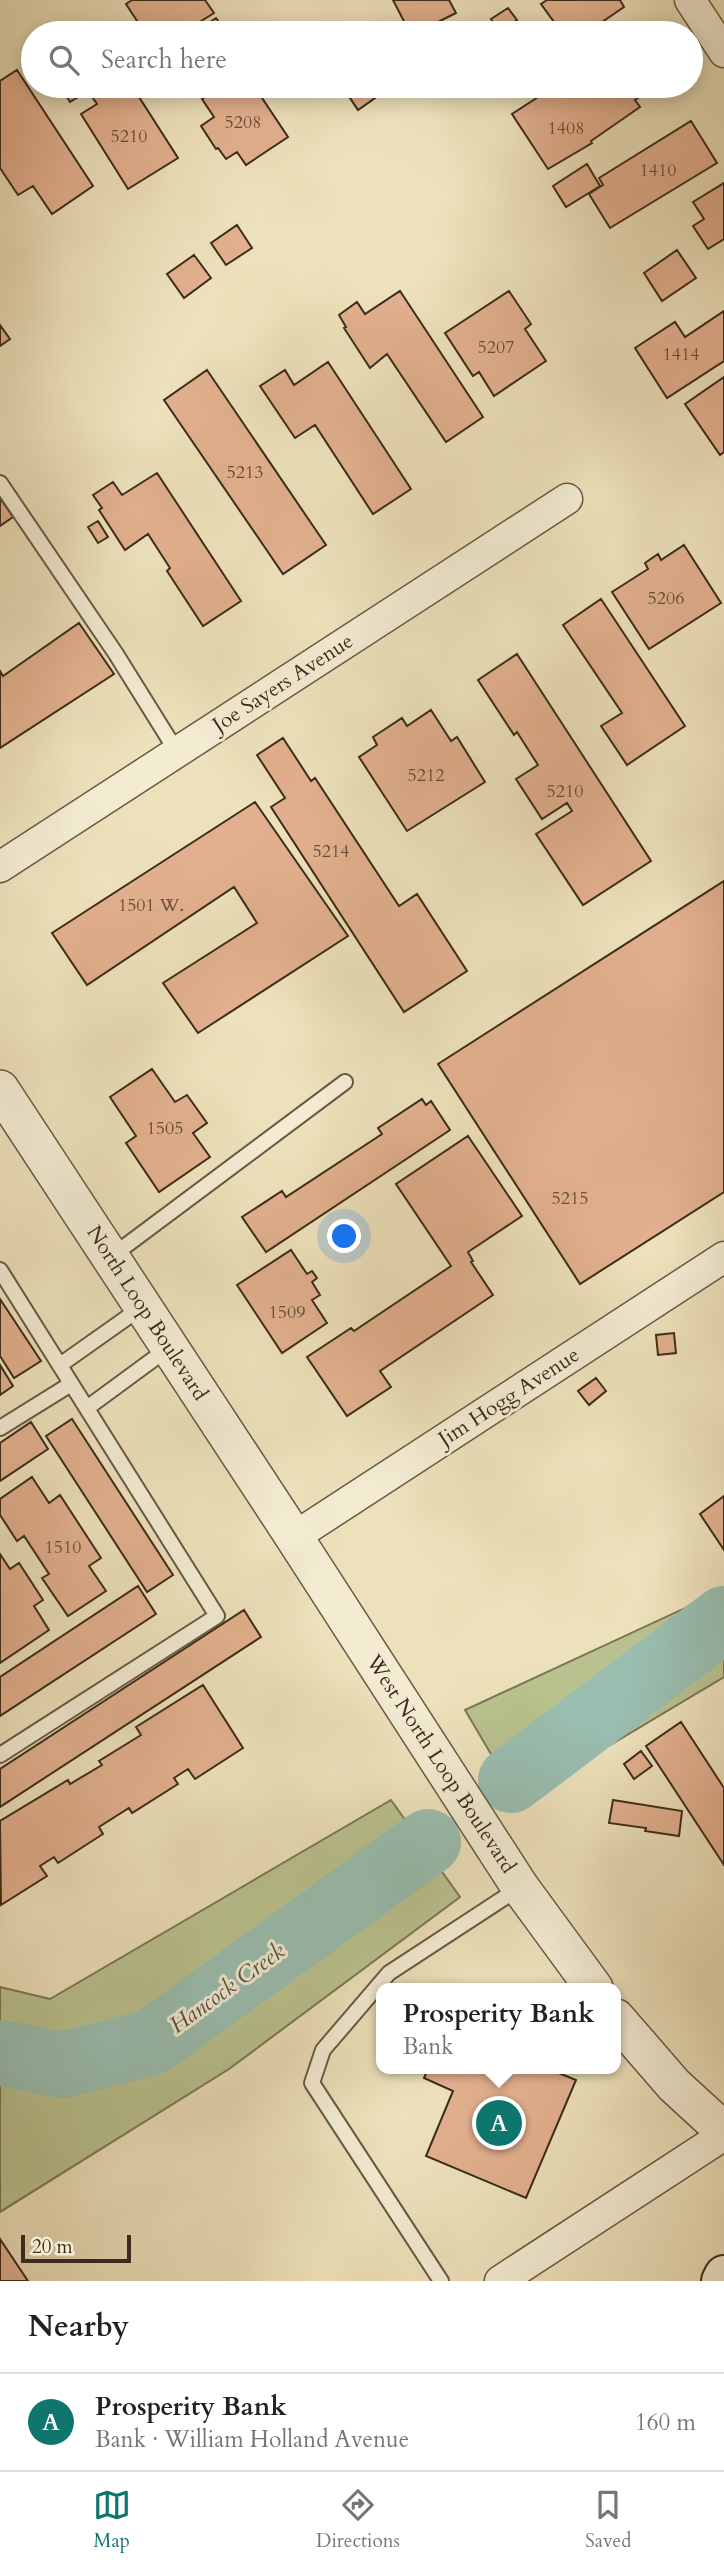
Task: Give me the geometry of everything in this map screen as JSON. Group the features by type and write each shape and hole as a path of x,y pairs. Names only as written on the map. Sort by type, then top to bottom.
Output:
{"main road":[{"path":"721,2281 724,2275"}],"street":[{"path":"690,0 724,52"},
{"name":"Joe Sayers Avenue","path":"0,867 566,499"},
{"name":"North Loop Boulevard","path":"0,1089 294,1536"},
{"name":"Jim Hogg Avenue","path":"294,1536 724,1258"},
{"name":"West North Loop Boulevard","path":"294,1536 520,1887 590,1983"},
{"path":"500,2281 724,2133 674,2085 621,2024"}],"lane":[{"path":"0,483 116,654 177,752"},
{"path":"111,1257 345,1082"},
{"path":"0,1270 217,1616 0,1755"},
{"path":"60,1365 143,1306"},
{"path":"87,1408 170,1347"},
{"path":"0,1428 71,1384"},
{"path":"380,1983 389,1973 520,1887"},
{"path":"376,1988 323,2050 312,2083 441,2281"}],"green space":[{"path":"724,1590 724,1677 518,1800 465,1710"},
{"path":"391,1800 460,1897 229,2069 0,2212 0,1987 50,1999"}],"building":[{"path":"132,0 205,0 214,13 201,21 137,21 126,4"},
{"path":"393,0 449,0 456,13 440,21 404,21"},
{"path":"547,0 620,0 624,7 604,21 553,21 541,4"},
{"path":"508,8 517,20 492,21 491,19"},
{"path":"17,70 21,76 21,98 35,98 93,186 52,214 33,186 18,195 0,168 0,81"},
{"path":"93,98 140,98 178,158 128,189 81,114 97,104"},
{"path":"262,98 288,137 246,165 237,152 226,159 201,126 214,117 202,99"},
{"path":"350,98 375,98 358,110"},
{"path":"537,98 638,98 635,100 640,107 591,141 592,143 548,169 512,114"},
{"path":"691,121 717,163 610,228 589,194 603,185 599,178"},
{"path":"587,164 600,186 566,207 553,186"},
{"path":"724,183 724,239 708,249 693,226 704,219 693,202"},
{"path":"237,225 252,248 226,265 211,243"},
{"path":"677,250 696,278 662,301 644,273"},
{"path":"194,255 211,278 184,298 167,274"},
{"path":"400,291 483,417 446,442 387,354 370,368 344,328 346,327 339,315 357,302 365,314"},
{"path":"509,291 531,324 525,329 546,361 494,396 479,372 473,376 445,333"},
{"path":"724,311 724,361 667,398 635,348 675,322 685,337"},
{"path":"0,325 10,339 0,346"},
{"path":"328,362 411,489 373,514 315,425 295,438 260,386 285,370 294,385"},
{"path":"207,370 326,545 283,574 164,400"},
{"path":"724,377 724,452 720,455 685,404"},
{"path":"157,473 241,601 203,626 167,571 170,568 148,534 125,550 99,510 102,508 93,495 113,482 122,495"},
{"path":"0,498 13,517 0,526"},
{"path":"98,521 108,537 98,543 88,527"},
{"path":"684,545 721,603 649,649 612,592 648,569 645,563 658,554 661,560"},
{"path":"601,599 685,726 627,765 601,726 622,713 563,625"},
{"path":"79,623 114,674 0,748 0,671 3,676"},
{"path":"517,654 651,861 583,905 536,834 572,811 567,803 542,819 516,779 538,765 517,732 514,735 478,680"},
{"path":"431,710 451,741 457,737 485,782 407,831 359,757 377,745 373,737 402,718 407,726"},
{"path":"283,738 311,781 315,778 399,906 417,894 467,971 404,1012 271,807 285,798 257,755"},
{"path":"255,802 348,936 198,1033 163,983 257,923 234,887 87,985 52,933"},
{"path":"724,881 724,1192 580,1284 438,1064"},
{"path":"152,1069 175,1102 187,1095 207,1123 193,1133 210,1157 159,1192 126,1143 136,1136 110,1097"},
{"path":"422,1099 426,1105 431,1101 450,1130 266,1252 242,1217 282,1191 286,1197 382,1134 378,1128"},
{"path":"468,1136 522,1216 468,1252 473,1261 471,1262 493,1295 380,1371 391,1387 347,1416 307,1357 351,1328 354,1331 451,1266 396,1184"},
{"path":"291,1250 307,1274 312,1271 317,1278 312,1282 320,1295 312,1300 327,1323 282,1353 237,1285"},
{"path":"0,1299 41,1361 14,1378 0,1356"},
{"path":"674,1333 676,1353 658,1355 656,1335"},
{"path":"0,1365 13,1386 0,1395"},
{"path":"596,1378 606,1391 589,1405 578,1391"},
{"path":"72,1419 173,1575 147,1592 46,1436"},
{"path":"31,1422 48,1449 0,1481 0,1443"},
{"path":"32,1477 49,1503 60,1495 101,1558 89,1566 106,1591 68,1616 42,1578 49,1574 24,1536 17,1541 0,1515 0,1499"},
{"path":"724,1496 724,1550 700,1514"},
{"path":"0,1554 10,1569 19,1563 43,1600 34,1606 49,1630 0,1663"},
{"path":"138,1586 156,1614 0,1716 0,1677"},
{"path":"244,1610 261,1637 0,1807 0,1769"},
{"path":"203,1685 243,1748 195,1779 188,1769 174,1778 178,1784 132,1813 129,1808 99,1827 103,1834 58,1863 54,1857 40,1866 47,1876 1,1905 0,1821 68,1780 70,1784 102,1765 99,1761 141,1735 136,1727"},
{"path":"681,1722 724,1788 724,1865 646,1746"},
{"path":"641,1751 652,1766 634,1779 624,1764"},
{"path":"613,1800 682,1811 679,1836 609,1823"},
{"path":"426,2074 561,2074 576,2080 526,2198 426,2156 453,2091 424,2078"},
{"path":"0,2239 28,2281 0,2281"}],"waterway":[{"name":"Hancock Creek","path":"511,1780 724,1619"},
{"name":"Hancock Creek","path":"0,2053 62,2065 152,2042 428,1842"}],"place":[{"name":"Prosperity Bank","path":"499,2123"}]}
